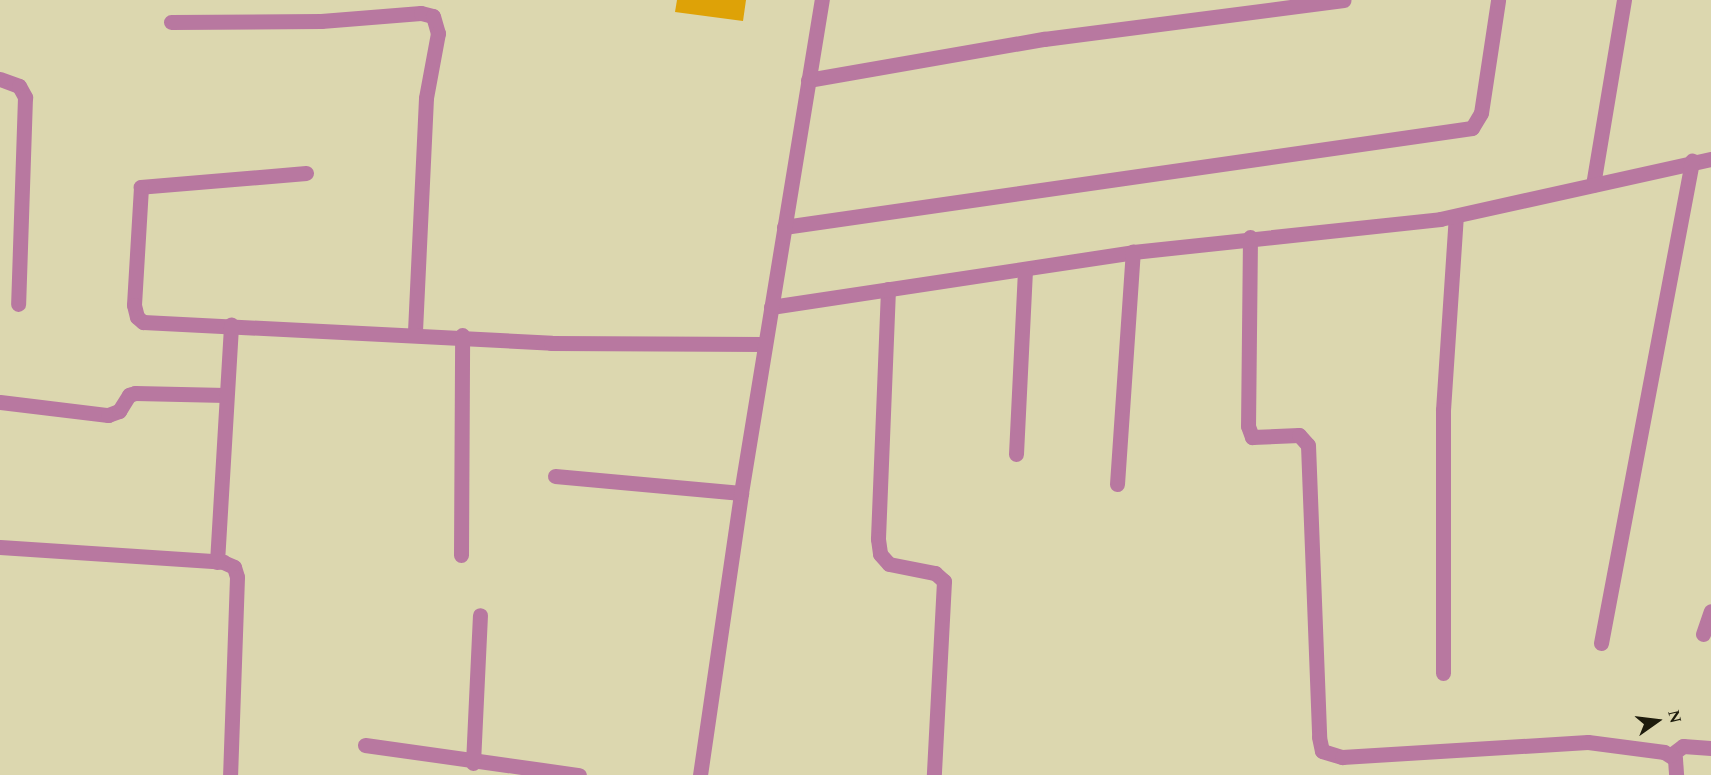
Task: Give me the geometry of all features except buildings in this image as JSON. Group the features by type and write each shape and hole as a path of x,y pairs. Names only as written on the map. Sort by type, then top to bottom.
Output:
{"street":[{"path":"700,775 741,493 822,0"},
{"path":"808,80 1044,39 1343,0"},
{"path":"784,227 1472,128 1481,113 1498,0"},
{"path":"1593,185 1624,0"},
{"path":"171,22 321,21 421,13 433,16 438,33 426,98 415,333"},
{"path":"0,79 19,86 25,97 18,304"},
{"path":"771,307 1133,252 1250,237 1456,216 1692,160 1711,159"},
{"path":"1601,643 1692,160"},
{"path":"306,173 150,184 140,189 137,317 143,322 462,335 551,343 765,344"},
{"path":"1443,673 1443,410 1456,216"},
{"path":"1250,237 1248,426 1252,437 1299,435 1308,446 1318,737 1322,751 1342,757 1570,741 1671,755 1683,746 1711,748"},
{"path":"1117,484 1133,252"},
{"path":"1016,454 1025,269"},
{"path":"888,289 878,539 880,554 889,564 935,573 944,581 934,775"},
{"path":"217,562 231,324"},
{"path":"461,555 462,335"},
{"path":"0,402 108,415 119,411 129,395 135,393 226,395"},
{"path":"555,476 741,493"},
{"path":"0,547 230,564 237,577 230,775"},
{"path":"1703,634 1711,611"},
{"path":"473,762 480,615"},
{"path":"365,745 473,762 579,775"},
{"path":"1671,755 1677,764 1676,775"}]}
